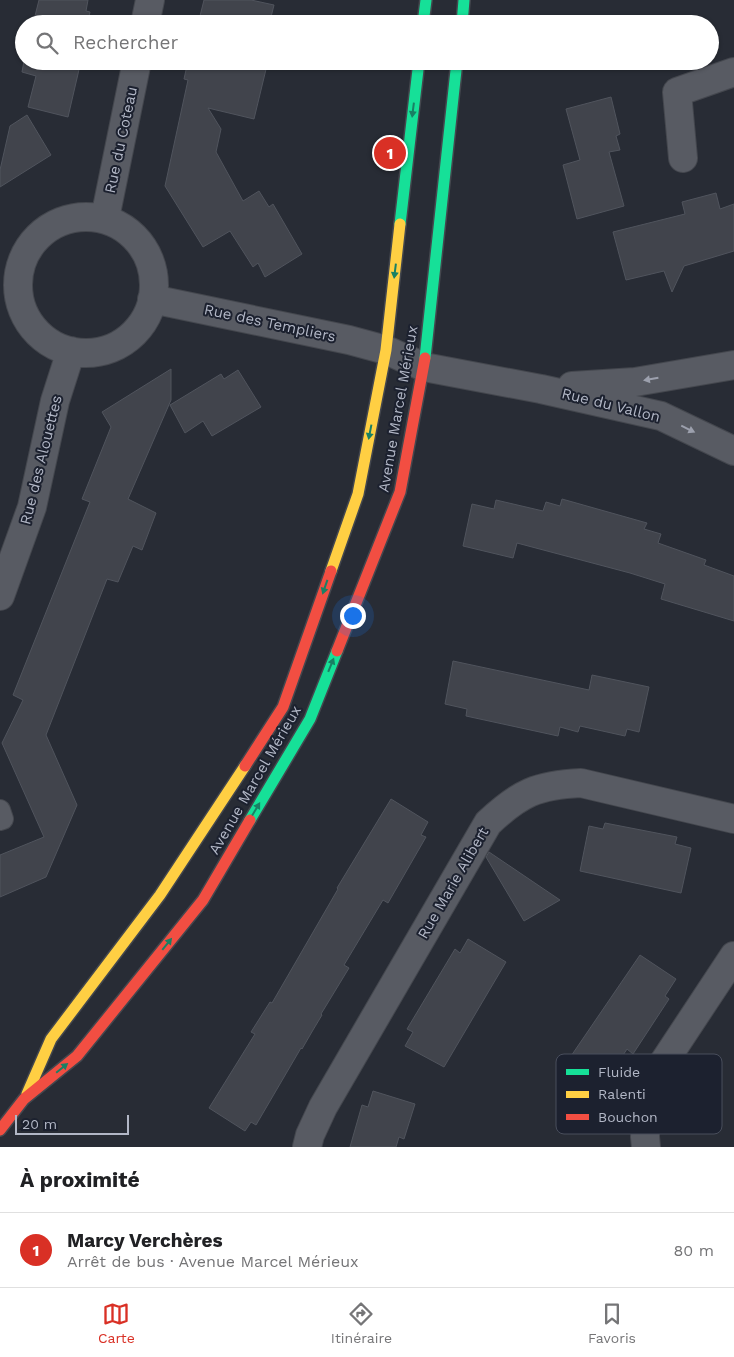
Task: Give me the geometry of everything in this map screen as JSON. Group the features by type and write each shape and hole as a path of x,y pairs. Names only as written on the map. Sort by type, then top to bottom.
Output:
{"main road":[{"path":"424,15 426,0"},
{"path":"463,15 464,0"},
{"name":"Avenue Marcel Mérieux","path":"24,1099 51,1039 160,895 283,707 358,494 386,350 418,70"},
{"name":"Avenue Marcel Mérieux","path":"0,1130 24,1099 77,1056 203,900 310,719 400,492 424,367 457,70"}],"street":[{"path":"147,15 150,0"},
{"name":"Rue du Coteau","path":"104,218 135,70"},
{"path":"683,158 677,92 734,72"},
{"path":"81,216 104,218 126,228 143,245 152,267 155,290 148,314 138,329 125,341 109,350 91,353 71,352 52,344 36,331 24,315 18,296 18,275 11,261 25,253 39,234 58,221 81,216"},
{"name":"Rue des Templiers","path":"152,299 350,340 386,350"},
{"name":"Rue du Vallon","path":"386,350 424,367 541,389 661,416 734,451"},
{"name":"Rue des Alouettes","path":"0,596 32,507 55,401 71,352"},
{"name":"Rue du Vallon","path":"541,389 635,382 734,365"},
{"name":"Rue Marie Alibert","path":"307,1147 310,1135 323,1107 488,823 509,803 534,790 556,784 581,783 734,819"},
{"path":"669,1054 734,956"},
{"path":"645,1134 646,1147"}],"lane":[{"path":"0,810 3,819 0,820"}],"building":[{"path":"39,0 88,0 86,11 90,12 89,15 35,15"},
{"path":"204,0 251,0 274,5 272,15 200,15"},
{"path":"22,70 79,70 68,117 28,107 36,76 22,72"},
{"path":"186,70 266,70 254,119 208,108 221,129 216,152 243,201 259,191 269,207 273,204 302,254 265,277 258,263 253,267 230,231 203,247 165,186 188,80 184,79"},
{"path":"611,97 620,134 616,136 620,150 609,152 624,206 577,219 563,165 580,160 566,109"},
{"path":"27,115 51,155 0,187 0,170 10,126"},
{"path":"716,193 720,209 734,204 734,251 684,266 672,292 664,271 626,280 613,232 685,214 682,202"},
{"path":"171,369 171,400 128,499 156,513 142,550 133,546 118,582 107,579 46,735 77,805 46,877 0,897 0,855 44,837 2,743 23,700 13,695 90,502 82,499 111,427 102,412"},
{"path":"238,370 261,407 212,436 203,421 185,433 170,405 221,374 224,379"},
{"path":"562,499 647,523 644,529 661,534 658,543 706,560 704,565 734,576 734,621 661,599 665,584 630,573 517,543 513,558 463,546 472,504 494,509 496,500 543,511 546,502 560,506"},
{"path":"453,661 589,690 592,675 649,687 639,732 627,729 625,736 580,726 578,732 560,727 558,736 466,716 467,709 445,704"},
{"path":"391,799 428,822 421,835 426,837 388,903 383,900 344,965 349,968 256,1125 251,1122 245,1131 209,1108 255,1034 251,1032 270,1002 272,1003 337,888"},
{"path":"605,823 677,837 675,844 691,848 681,893 580,871 589,826 603,829"},
{"path":"489,852 560,900 524,921 486,857"},
{"path":"468,939 506,962 444,1067 405,1046 413,1032 407,1029 455,949 460,953"},
{"path":"640,955 676,979 665,996 669,999 633,1054 627,1049 624,1054 572,1054"},
{"path":"373,1091 415,1104 404,1139 399,1137 396,1147 350,1147 362,1105 368,1107"}],"traffic: fast":[{"path":"424,15 426,0"},
{"path":"463,15 464,0"},
{"path":"400,224 418,70"},
{"path":"425,358 456,70"},
{"path":"250,820 310,719 337,651"}],"traffic: slow":[{"path":"331,571 358,494 386,350 400,224"},
{"path":"27,1094 51,1039 160,895 245,766"}],"traffic: jam":[{"path":"337,651 400,492 425,358"},
{"path":"245,766 283,707 331,571"},
{"path":"0,1130 24,1099 77,1056 203,900 250,820"}],"place":[{"name":"Marcy Verchères","path":"390,153"}]}
